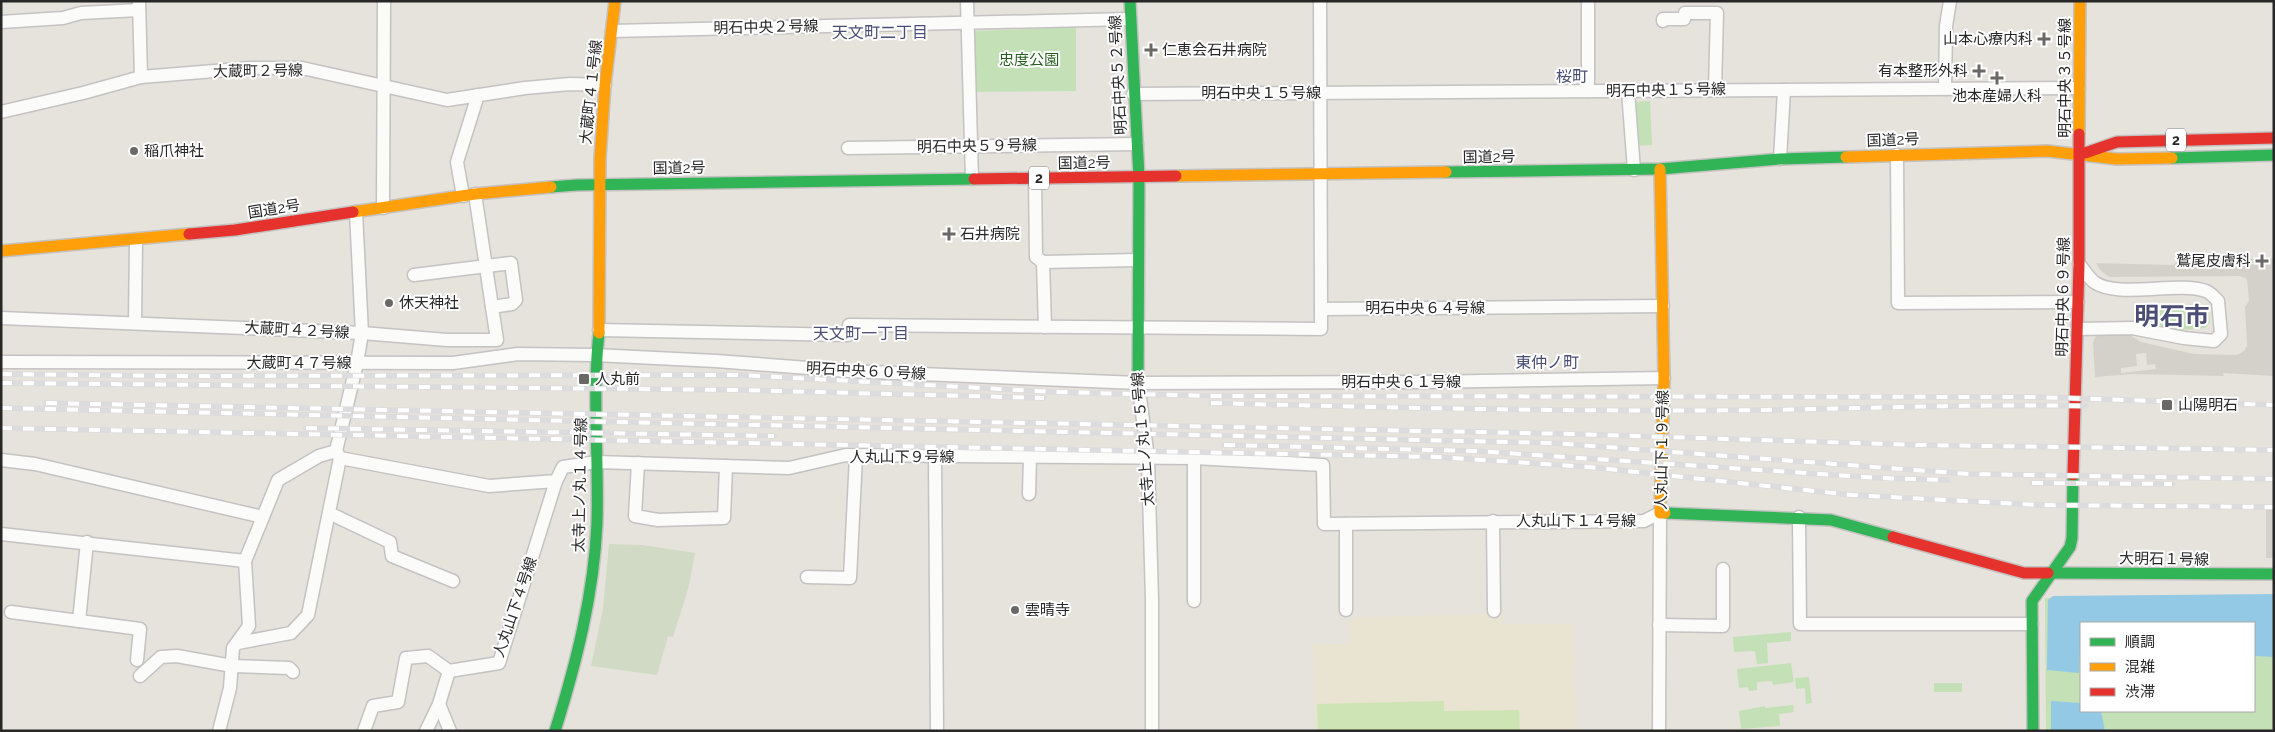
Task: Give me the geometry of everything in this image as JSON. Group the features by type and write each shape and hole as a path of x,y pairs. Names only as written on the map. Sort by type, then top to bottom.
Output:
{"main road":[{"name":"大蔵町４１号線","path":"598,330 599,185 605,85 615,1"},
{"name":"明石中央５２号線","path":"1130,1 1133,94 1139,177"},
{"name":"明石中央３５号線","path":"2080,1 2080,154"},
{"name":"国道2号","path":"2080,154 2117,142 2274,138"},
{"name":"国道2号","path":"1,251 235,230 469,195 568,185 673,182 1634,170 1780,159 2047,150 2117,159 2274,155"},
{"name":"明石中央６９号線","path":"2033,731 2032,601 2070,547 2072,538 2072,440 2078,329 2080,154"},
{"name":"人丸山下１９号線","path":"1660,169 1664,378 1660,513"},
{"name":"太寺上ノ丸１５号線","path":"1138,383 1137,260 1139,177"},
{"name":"太寺上ノ丸１４号線","path":"555,731 584,618 595,550 597,462 595,355 598,330"},
{"name":"人丸山下１４号線","path":"1660,513 1799,517 1831,520 2024,573 2054,572"},
{"name":"大明石１号線","path":"2054,572 2274,574"}],"street":[{"path":"383,208 384,1"},
{"path":"967,1 972,179"},
{"path":"598,330 848,330 1045,327 1116,328 1137,326 1321,329 1320,1"},
{"path":"1588,1 1588,91"},
{"path":"1945,88 1946,26 1950,1"},
{"path":"1,22 63,18 81,13 139,6 141,76"},
{"path":"1663,21 1664,19 1684,19 1684,13 1717,13 1714,89"},
{"name":"明石中央２号線","path":"612,31 1130,18"},
{"name":"大蔵町２号線","path":"1,112 83,93 141,76 251,68 302,68 447,100 570,84 605,85"},
{"name":"明石中央１５号線","path":"1133,94 2079,88"},
{"path":"1780,159 1784,90"},
{"path":"1628,91 1634,170"},
{"path":"414,275 486,266 511,263 516,300 512,304 492,307 486,266 469,195 457,162 478,96"},
{"name":"明石中央５９号線","path":"848,148 1137,144"},
{"path":"1897,155 1898,303 2078,302"},
{"path":"1035,178 1036,257 1043,262 1137,260"},
{"path":"238,643 292,633 308,615 362,333 356,212"},
{"path":"135,322 136,240"},
{"path":"1043,262 1045,327"},
{"path":"2078,329 2132,328 2184,338 2214,341 2220,334 2218,301 2208,291 2181,288 2121,289 2104,287 2094,282 2079,264"},
{"name":"明石中央６４号線","path":"1321,309 1663,306"},
{"name":"大蔵町４２号線","path":"1,318 135,322 362,333 447,340 497,340 492,307"},
{"name":"大蔵町４７号線","path":"1,362 453,363 518,354 595,355"},
{"name":"明石中央６０号線","path":"595,355 716,361 848,371 1138,383"},
{"name":"明石中央６１号線","path":"1138,383 1424,382 1664,378"},
{"name":"太寺上ノ丸１５号線","path":"1138,383 1148,458 1152,600 1152,731"},
{"path":"219,731 230,688 233,648 249,626 245,561 278,480 319,456 338,454 489,486 556,482"},
{"name":"人丸山下９号線","path":"556,482 563,467 597,462 789,468 846,455 1148,458"},
{"path":"807,577 850,578 856,456"},
{"path":"935,457 936,731"},
{"path":"1029,494 1030,457"},
{"name":"人丸山下１４号線","path":"1148,458 1194,458 1324,464 1324,524 1644,521 1660,513"},
{"path":"1194,458 1194,601"},
{"path":"1,460 35,464 263,517"},
{"path":"638,463 635,516 658,520 724,518 726,466"},
{"name":"人丸山下４号線","path":"449,671 498,663 556,482"},
{"path":"329,513 390,542 392,556 453,581"},
{"name":"人丸山下１９号線","path":"1659,731 1660,513"},
{"path":"1799,517 1800,624 2032,624"},
{"path":"1493,521 1494,611"},
{"path":"1346,524 1346,610"},
{"path":"1,534 87,542 245,561"},
{"path":"78,621 87,542"},
{"path":"1659,625 1723,626 1723,569"},
{"path":"11,612 140,629 137,660"},
{"path":"140,676 161,657 177,656 232,666 289,668 293,672"},
{"path":"364,731 372,706 398,702 406,658 428,656 449,671 439,704 426,731"},
{"path":"439,704 450,731"}],"shaded area":[{"path":"2274,258 2274,376 2223,373 2224,376 2133,374 2095,377 2093,343 2096,335 2127,333 2141,342 2194,354 2237,355 2244,351 2247,346 2245,307 2249,301 2247,279 2240,276 2109,277 2100,270 2096,263 2173,265 2180,260","holes":["2146,353 2147,365 2155,364 2156,369 2121,373 2121,368 2137,366 2136,354"]},
{"path":"2266,510 2274,510 2274,558 2266,558"},
{"path":"1503,614 1503,624 1573,624 1576,731 1315,731 1313,644 1351,644 1348,623 1357,617"}],"green space":[{"name":"忠度公園","path":"1076,27 1076,91 971,92 970,37 975,31"},
{"path":"1650,101 1652,145 1636,146 1633,102"},
{"path":"2151,304 2202,305 2209,311 2210,322 2205,328 2181,330 2145,322 2140,316"},
{"path":"609,544 642,545 695,553 688,589 673,637 668,636 657,675 591,666 603,609"},
{"path":"2045,598 2274,598 2274,731 2046,731"},
{"path":"1791,632 1791,641 1767,643 1768,663 1757,664 1755,651 1734,652 1733,637"},
{"path":"1791,663 1794,682 1773,685 1772,681 1757,682 1757,690 1749,691 1748,687 1739,688 1737,669"},
{"path":"1809,677 1812,703 1806,704 1805,688 1796,689 1795,678"},
{"path":"1934,683 1962,683 1962,692 1934,692"},
{"path":"1444,701 1444,711 1519,710 1520,731 1318,731 1317,704"},
{"path":"1793,705 1794,712 1779,714 1780,726 1741,729 1739,711 1765,706 1765,708"}],"water":[{"path":"2274,594 2274,657 2255,656 2255,622 2080,622 2079,673 2047,670 2048,600 2053,596"},
{"path":"2051,701 2080,703 2080,712 2101,712 2105,731 2051,731"}],"railway":[{"path":"1,374 167,376 739,375 1055,392 1214,396 2035,397 2274,405"},
{"path":"1,383 740,390 1044,398"},
{"path":"46,403 1572,434 1918,445 2274,450"},
{"path":"1211,403 1626,410 2086,406"},
{"path":"1,408 1552,443 1969,474 2274,479"},
{"path":"1,428 1438,457 1589,467 1852,495 2039,505 2274,507"},
{"path":"306,428 774,436"},
{"path":"1224,445 1476,451 1880,478 1947,480"},
{"path":"2032,483 2172,484"}],"traffic: fast":[{"path":"1130,1 1139,177 1138,383"},
{"path":"2172,158 2274,155"},
{"path":"1446,172 1660,169 1780,159 1846,157"},
{"path":"551,187 577,185 974,179"},
{"path":"555,731 583,628 595,550 597,523 596,380 599,333"},
{"path":"2033,731 2032,601 2070,547 2072,538 2073,475"},
{"path":"1665,513 1831,520 1893,537"},
{"path":"2048,573 2274,574"}],"traffic: slow":[{"path":"599,333 600,159 605,85 615,1"},
{"path":"2079,134 2080,1"},
{"path":"1846,157 2047,151 2117,159 2172,158"},
{"path":"1660,169 1664,378 1660,513 1665,513"},
{"path":"1176,176 1446,172"},
{"path":"353,212 475,194 551,187"},
{"path":"1,251 189,234"}],"traffic: jam":[{"path":"2073,475 2079,264 2079,134"},
{"path":"2085,153 2117,142 2274,138"},
{"path":"974,179 1176,176"},
{"path":"189,234 235,230 353,212"},
{"path":"1893,537 2024,573 2048,573"}],"place":[{"name":"山本心療内科","path":"2044,39"},
{"name":"仁恵会石井病院","path":"1151,50"},
{"name":"有本整形外科","path":"1979,71"},
{"name":"池本産婦人科","path":"1997,78"},
{"name":"稲爪神社","path":"134,151"},
{"name":"石井病院","path":"949,234"},
{"name":"鷲尾皮膚科","path":"2262,261"},
{"name":"休天神社","path":"389,303"},
{"name":"人丸前","path":"584,379"},
{"name":"山陽明石","path":"2167,405"},
{"name":"雲晴寺","path":"1015,610"}],"district":[{"name":"天文町二丁目","path":"880,32"},
{"name":"桜町","path":"1572,76"},
{"name":"明石市","path":"2172,316"},
{"name":"天文町一丁目","path":"861,333"},
{"name":"東仲ノ町","path":"1547,362"}]}
